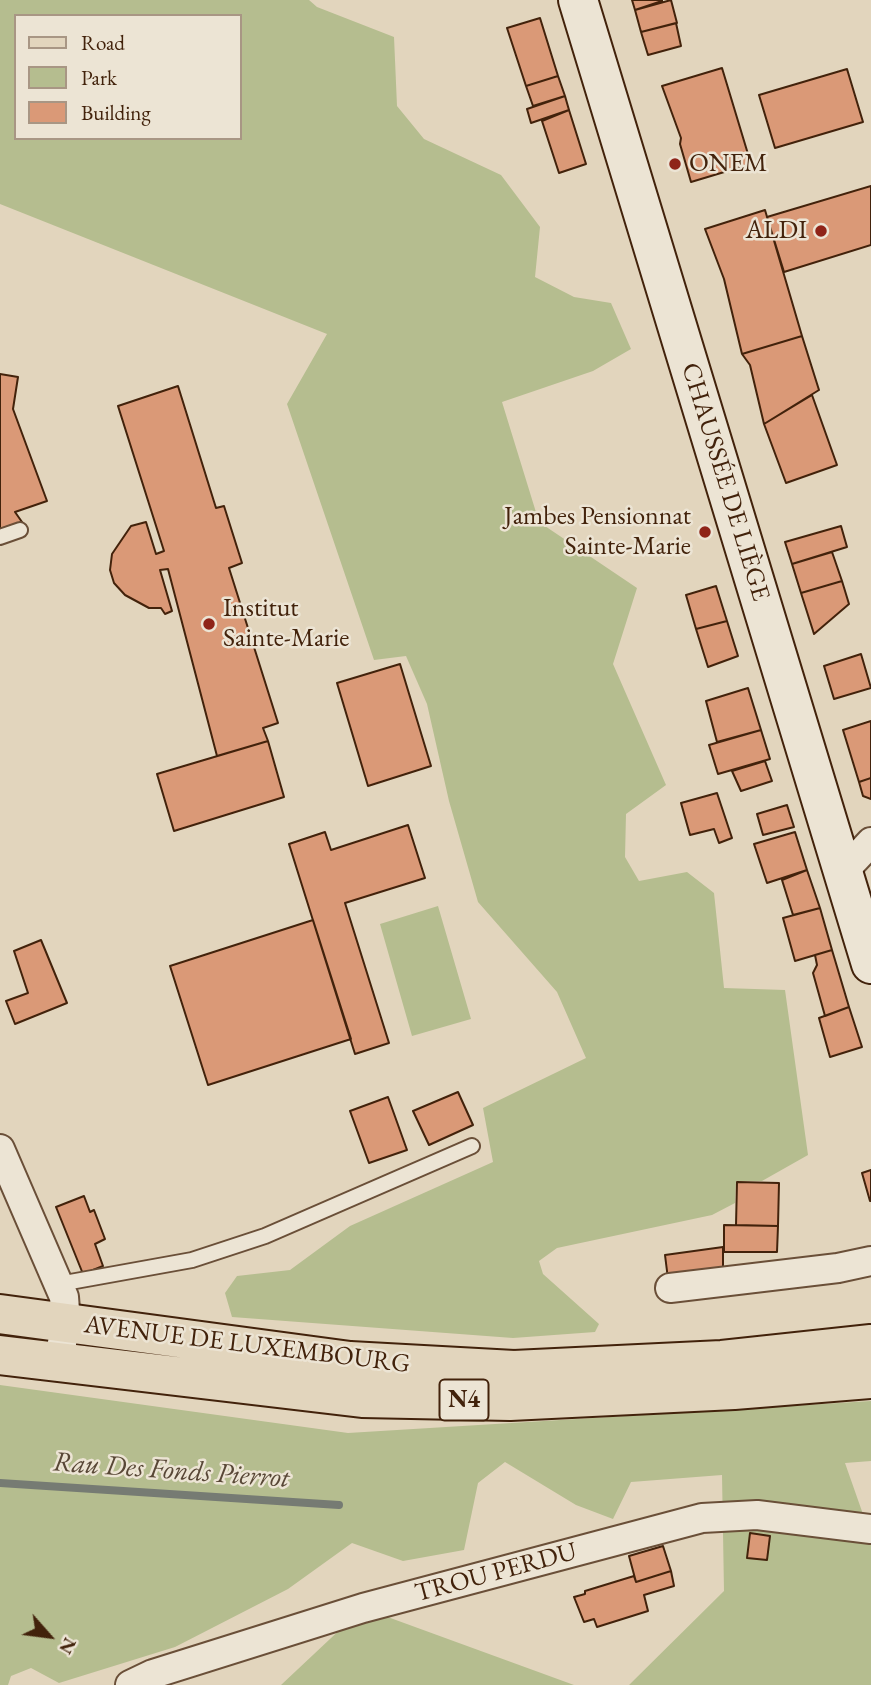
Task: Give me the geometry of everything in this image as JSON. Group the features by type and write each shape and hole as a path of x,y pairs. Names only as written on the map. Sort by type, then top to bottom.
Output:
{"main road":[{"name":"AVENUE DE LUXEMBOURG","path":"0,1314 350,1361 514,1370 722,1360 871,1344"},
{"name":"AVENUE DE LUXEMBOURG","path":"0,1355 362,1398 510,1401 734,1390 871,1379"}],"street":[{"name":"CHAUSSÉE DE LIÈGE","path":"578,0 871,964"},
{"path":"842,873 871,842"},
{"path":"0,1149 64,1297 66,1323 58,1363"},
{"path":"670,1288 838,1268 871,1261"},
{"name":"TROU PERDU","path":"130,1685 153,1674 338,1616 702,1518 757,1514 871,1529"}],"lane":[{"path":"0,537 20,530"},
{"path":"59,1284 192,1260 265,1236 472,1146"}],"green space":[{"path":"0,0 309,0 317,7 394,37 397,106 424,139 501,175 540,227 535,277 574,297 611,303 631,349 593,371 502,402 539,522 637,588 613,664 666,785 626,814 625,857 639,881 687,872 714,893 724,988 785,990 808,1155 762,1181 736,1181 735,1203 712,1215 557,1248 539,1261 543,1274 599,1324 595,1332 513,1338 232,1317 225,1293 237,1276 290,1270 350,1226 493,1162 483,1108 586,1058 557,992 478,902 449,801 427,704 406,656 374,660 287,404 327,334 0,204"},
{"path":"438,906 471,1019 412,1036 380,924"},
{"path":"0,1385 348,1433 871,1401 871,1461 845,1463 871,1537 871,1685 629,1685 724,1591 722,1475 631,1482 613,1519 576,1505 505,1462 478,1483 464,1550 403,1561 352,1543 288,1589 175,1647 59,1683 31,1668 11,1676 8,1685 0,1685"},
{"path":"363,1608 574,1685 281,1685"}],"building":[{"path":"632,0 662,0 662,1 635,10"},
{"path":"671,0 677,23 641,32 635,10"},
{"path":"540,18 558,76 526,86 507,28"},
{"path":"676,23 681,46 648,55 641,32"},
{"path":"722,68 751,164 691,182 680,144 681,138 662,86"},
{"path":"847,69 863,122 775,148 759,95"},
{"path":"558,76 565,96 533,106 526,86"},
{"path":"565,96 569,110 531,123 527,109"},
{"path":"569,110 586,164 559,173 542,121"},
{"name":"ALDI","path":"871,186 871,245 784,272 767,217"},
{"path":"765,210 802,336 742,354 724,279 705,229"},
{"path":"802,336 819,390 764,424 750,365 742,354"},
{"path":"0,374 18,377 13,409 47,501 15,512 22,522 0,529"},
{"path":"178,386 216,508 224,506 242,563 229,568 278,723 263,728 268,741 217,756 168,569 160,570 172,611 165,614 161,608 149,608 125,595 114,583 110,570 112,554 131,526 146,522 156,554 164,551 118,406"},
{"path":"812,395 837,465 786,483 764,424"},
{"path":"841,526 847,547 792,564 785,542"},
{"path":"832,552 842,581 801,593 792,564"},
{"path":"842,581 849,604 814,634 801,593"},
{"path":"716,586 727,621 696,629 686,595"},
{"path":"727,621 738,656 708,667 696,629"},
{"path":"861,654 871,688 834,699 824,666"},
{"path":"400,664 431,766 368,786 337,683"},
{"path":"748,688 761,730 717,742 706,701"},
{"path":"871,721 871,778 859,782 843,730"},
{"path":"761,730 770,759 718,774 709,745"},
{"path":"268,741 284,797 174,831 157,774"},
{"path":"765,761 772,781 741,791 732,771"},
{"path":"871,778 871,799 863,796 859,782"},
{"path":"717,793 732,838 719,843 714,829 690,835 681,803"},
{"path":"787,805 794,827 763,835 757,814"},
{"path":"408,825 425,878 345,903 389,1043 355,1054 289,844 325,832 331,850"},
{"path":"795,832 807,870 767,883 754,844"},
{"path":"807,870 820,908 793,915 782,880"},
{"path":"820,908 832,950 795,961 783,918"},
{"path":"313,920 351,1039 208,1085 170,966"},
{"path":"41,940 67,1003 15,1024 6,1001 28,993 14,951"},
{"path":"832,950 849,1007 825,1016 813,973 817,965 815,955"},
{"path":"849,1007 862,1047 830,1057 819,1018"},
{"path":"458,1092 473,1125 429,1145 413,1111"},
{"path":"388,1097 407,1150 369,1163 350,1111"},
{"path":"871,1170 871,1201 870,1201 862,1173"},
{"path":"737,1182 779,1183 778,1226 736,1225"},
{"path":"84,1196 90,1212 94,1210 105,1239 95,1244 103,1266 83,1274 56,1207"},
{"path":"724,1225 778,1226 777,1252 724,1252"},
{"path":"723,1247 723,1269 668,1279 665,1255"},
{"path":"750,1533 770,1536 767,1560 747,1558"},
{"path":"663,1546 671,1571 636,1582 629,1556"},
{"path":"671,1571 674,1586 644,1595 648,1611 597,1627 594,1619 584,1622 574,1597 634,1576 636,1582"}],"waterway":[{"name":"Rau Des Fonds Pierrot","path":"0,1483 339,1505"}],"place":[{"name":"ONEM","path":"675,164"},
{"name":"ALDI","path":"821,231"},
{"name":"Jambes Pensionnat Sainte-Marie","path":"705,532"},
{"name":"Institut Sainte-Marie","path":"209,624"}]}
